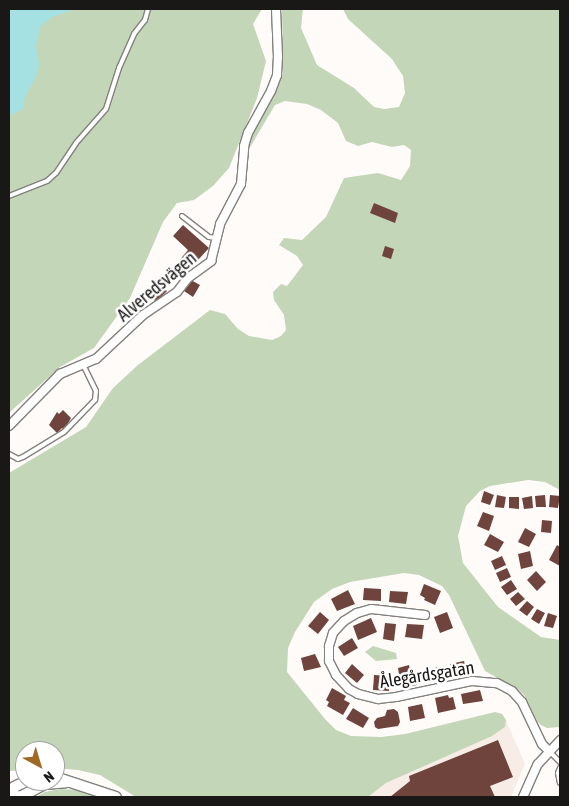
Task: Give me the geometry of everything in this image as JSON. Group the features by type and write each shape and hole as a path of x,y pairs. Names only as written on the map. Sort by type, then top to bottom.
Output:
{"street":[{"name":"Alveredsvägen","path":"9,426 60,374 84,366 96,359 143,315 177,292 188,278 211,261 220,224 241,184 244,146 248,133 271,91 276,75 278,57 276,9"},
{"name":"Ålegårdsgatan","path":"425,615 371,609 357,613 344,621 333,633 329,646 329,661 336,675 358,694 378,699 396,698 472,681 498,683 512,691 522,702 542,744 549,751"},
{"path":"523,797 533,773 549,751 560,740"},
{"path":"65,780 116,797"},
{"path":"10,792 23,797 45,784 71,782"}],"lane":[{"path":"9,196 47,181 56,173 76,144 106,109 119,68 134,34 145,20 148,9"},
{"path":"182,216 209,237 216,238"},
{"path":"9,454 18,459 23,457 64,432 95,400 96,391 84,366"},
{"path":"549,751 560,762"},
{"path":"560,768 558,773 560,783"}],"shaded area":[{"path":"506,720 525,764 511,797 368,797 386,783 505,727"}],"green space":[{"path":"9,9 262,9 253,24 266,61 257,98 229,168 213,186 194,200 177,203 163,222 130,298 94,348 60,367 9,413"},
{"path":"282,9 303,9 301,28 317,65 354,88 374,107 384,109 399,107 405,93 403,76 392,59 348,19 343,9 560,9 560,490 545,482 528,480 490,486 480,491 466,506 458,536 463,563 498,607 541,637 560,640 560,727 547,728 541,725 537,721 525,696 519,690 485,671 449,595 442,586 419,575 404,573 350,582 332,589 314,602 295,632 288,648 287,672 336,730 351,736 381,737 405,734 495,712 502,714 506,720 505,727 492,736 386,783 368,797 136,797 100,775 65,769 65,741 15,741 15,771 10,771 9,473 86,427 113,388 138,365 210,310 225,314 238,329 249,336 272,340 281,336 286,330 284,315 274,300 273,292 281,284 287,286 303,265 297,256 279,245 284,238 302,240 326,217 344,178 378,173 401,180 410,166 411,150 404,145 392,147 372,142 358,146 346,141 338,123 321,110 307,104 285,101 275,105 249,149 253,131 277,90 283,74"},
{"path":"373,646 396,653 397,659 376,661 365,652"},
{"path":"65,789 78,790 100,797 36,797 45,792 65,791"}],"water":[{"path":"9,9 75,9 52,17 40,27 36,46 39,64 37,75 25,97 23,109 9,116"}],"building":[{"path":"374,203 398,213 395,223 370,213"},
{"path":"183,225 209,248 187,272 177,263 188,250 173,236"},
{"path":"385,246 394,249 391,259 382,256"},
{"path":"191,280 200,285 193,297 184,291"},
{"path":"161,285 167,291 156,302 150,296"},
{"path":"63,410 71,418 64,430 62,428 57,433 49,425 57,412 59,414"},
{"path":"484,491 494,495 490,505 481,502"},
{"path":"497,495 506,497 504,508 495,507"},
{"path":"545,495 546,507 536,507 535,496"},
{"path":"550,495 560,496 558,508 549,507"},
{"path":"532,496 533,508 524,509 522,498"},
{"path":"509,497 519,497 519,509 509,508"},
{"path":"483,512 494,516 489,531 477,526"},
{"path":"542,520 552,521 551,533 541,532"},
{"path":"525,528 536,534 529,547 518,542"},
{"path":"490,534 504,542 498,552 484,545"},
{"path":"557,545 560,547 560,566 549,560"},
{"path":"530,551 533,566 521,569 518,554"},
{"path":"502,556 506,565 495,570 491,561"},
{"path":"507,568 511,577 500,582 496,573"},
{"path":"536,571 546,582 537,591 527,580"},
{"path":"511,580 517,589 507,595 501,587"},
{"path":"424,584 441,591 435,605 424,600 425,598 420,595"},
{"path":"364,588 381,589 381,601 363,600"},
{"path":"348,590 355,604 337,611 331,599"},
{"path":"390,591 408,592 406,604 389,602"},
{"path":"518,592 525,599 516,606 510,599"},
{"path":"527,601 534,607 527,616 519,610"},
{"path":"537,609 545,613 539,624 531,619"},
{"path":"320,612 329,620 318,634 308,626"},
{"path":"447,612 453,628 440,633 434,617"},
{"path":"548,613 557,616 553,628 544,626"},
{"path":"371,618 377,632 358,640 353,626"},
{"path":"385,623 396,624 394,641 383,639"},
{"path":"407,624 424,625 422,639 405,637"},
{"path":"352,638 358,648 344,656 338,647"},
{"path":"315,654 321,667 304,671 301,658"},
{"path":"464,661 467,673 452,676 450,664"},
{"path":"352,664 364,675 357,683 345,673"},
{"path":"409,665 411,674 415,674 417,685 401,688 398,668"},
{"path":"438,667 440,679 426,682 423,671"},
{"path":"374,675 390,676 389,691 373,690"},
{"path":"332,688 346,696 344,700 350,703 343,715 327,706 329,702 326,700"},
{"path":"480,690 483,701 463,704 461,694"},
{"path":"448,695 449,698 453,697 456,709 438,713 435,698"},
{"path":"422,704 425,718 410,721 408,707"},
{"path":"353,708 369,718 363,728 346,719"},
{"path":"394,709 398,712 400,722 398,726 378,729 375,727 374,722 377,718 385,716 387,710"},
{"path":"498,740 513,777 490,786 495,797 390,797 410,781 409,776"}]}
